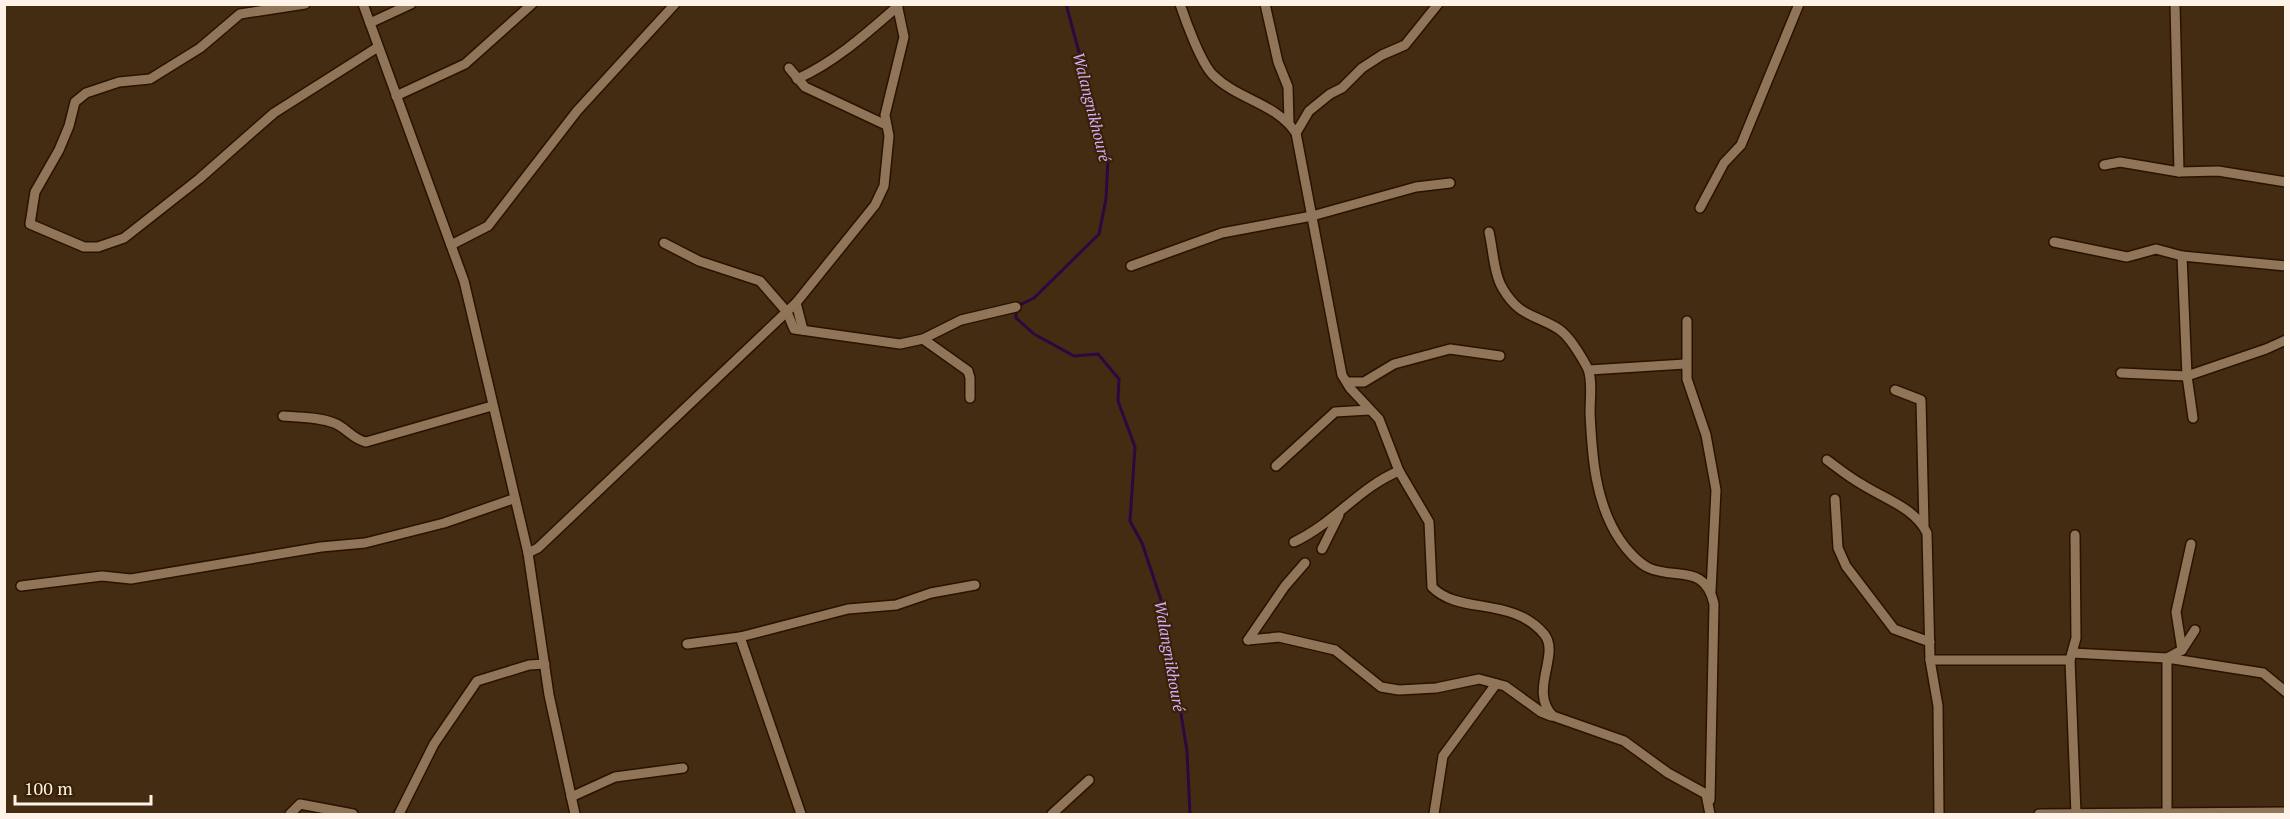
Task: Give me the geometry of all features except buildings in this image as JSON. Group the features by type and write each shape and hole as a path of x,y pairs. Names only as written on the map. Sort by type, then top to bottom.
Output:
{"street":[{"path":"305,4 240,14 200,48 150,79 119,82 86,93 75,102 69,126 59,150 35,192 30,224 84,247 98,247 124,237 199,179 274,113 378,47"},
{"path":"363,4 464,281 513,499 528,553 545,664 575,814"},
{"path":"370,23 411,4"},
{"path":"396,96 465,64 532,4"},
{"path":"451,245 488,226 577,111 675,4"},
{"path":"1180,4 1212,75 1236,92 1277,113 1289,123 1296,133 1342,375 1369,410 1379,419 1399,471 1429,522 1432,587 1440,596 1494,606 1526,617 1546,636 1549,651 1543,689 1546,710 1553,716"},
{"path":"1265,4 1278,62 1288,87 1289,123"},
{"path":"1296,133 1309,111 1330,94 1342,88 1362,68 1382,55 1405,45 1438,4"},
{"path":"1701,208 1724,163 1741,145 1799,4"},
{"path":"2175,4 2179,172"},
{"path":"797,79 813,72 861,38 898,5"},
{"path":"528,553 538,548 796,303 875,205 884,186 889,136 885,115 904,37 898,5"},
{"path":"789,68 805,87 886,125"},
{"path":"2104,165 2120,162 2179,172 2218,171 2286,182"},
{"path":"1131,266 1222,233 1312,216 1416,187 1450,183"},
{"path":"1489,232 1502,288 1521,312 1559,328 1589,370 1594,467 1608,519 1621,542 1641,564 1650,569 1689,574 1701,580 1711,591"},
{"path":"2054,242 2127,257 2156,249 2182,256 2286,266"},
{"path":"664,243 699,261 760,281 787,312 794,329 900,344 923,339 961,320 1016,307"},
{"path":"2182,256 2187,376 2193,418"},
{"path":"796,303 803,330"},
{"path":"1687,321 1685,364 1687,379 1706,435 1716,490 1711,591 1714,604 1710,810"},
{"path":"923,339 968,371 970,398"},
{"path":"2121,373 2187,376 2266,350 2286,340"},
{"path":"1347,382 1364,382 1394,364 1450,349 1500,356"},
{"path":"1589,370 1685,364"},
{"path":"1895,390 1922,400 1924,525 1927,533 1930,660 1938,706 1939,814"},
{"path":"283,416 335,423 345,429 354,439 366,442 492,406"},
{"path":"1276,466 1335,412 1369,410"},
{"path":"1827,460 1861,485 1906,509 1924,525"},
{"path":"1294,542 1318,530 1378,480 1399,471"},
{"path":"21,586 102,576 131,579 321,547 365,543 444,523 513,499"},
{"path":"1835,500 1838,548 1846,566 1894,629 1930,642"},
{"path":"1322,549 1342,510"},
{"path":"2075,535 2076,638 2071,656 2077,813"},
{"path":"2182,650 2176,612 2191,544"},
{"path":"1305,563 1285,586 1248,640 1279,637 1335,650 1381,687 1399,690 1436,688 1479,679 1504,686 1541,712 1624,741 1668,773 1706,794 1710,810"},
{"path":"687,644 740,637 848,609 896,605 931,593 975,585"},
{"path":"2168,658 2182,650 2195,630"},
{"path":"740,637 801,814"},
{"path":"1930,660 2071,656 2168,658 2263,673 2286,692"},
{"path":"2167,813 2168,658"},
{"path":"399,814 434,744 477,681 529,665 545,664"},
{"path":"1434,814 1443,756 1496,684"},
{"path":"571,796 615,777 683,768"},
{"path":"1052,814 1089,780"},
{"path":"290,814 300,804 353,814"},
{"path":"2039,814 2286,812"}],"waterway":[{"name":"Walangnikhouré","path":"1066,4 1108,160 1106,199 1099,234 1034,298 1016,307 1016,318 1034,334 1074,356 1098,354 1119,379 1118,401 1135,447 1130,521 1142,543 1164,609 1187,751 1190,814"}]}
